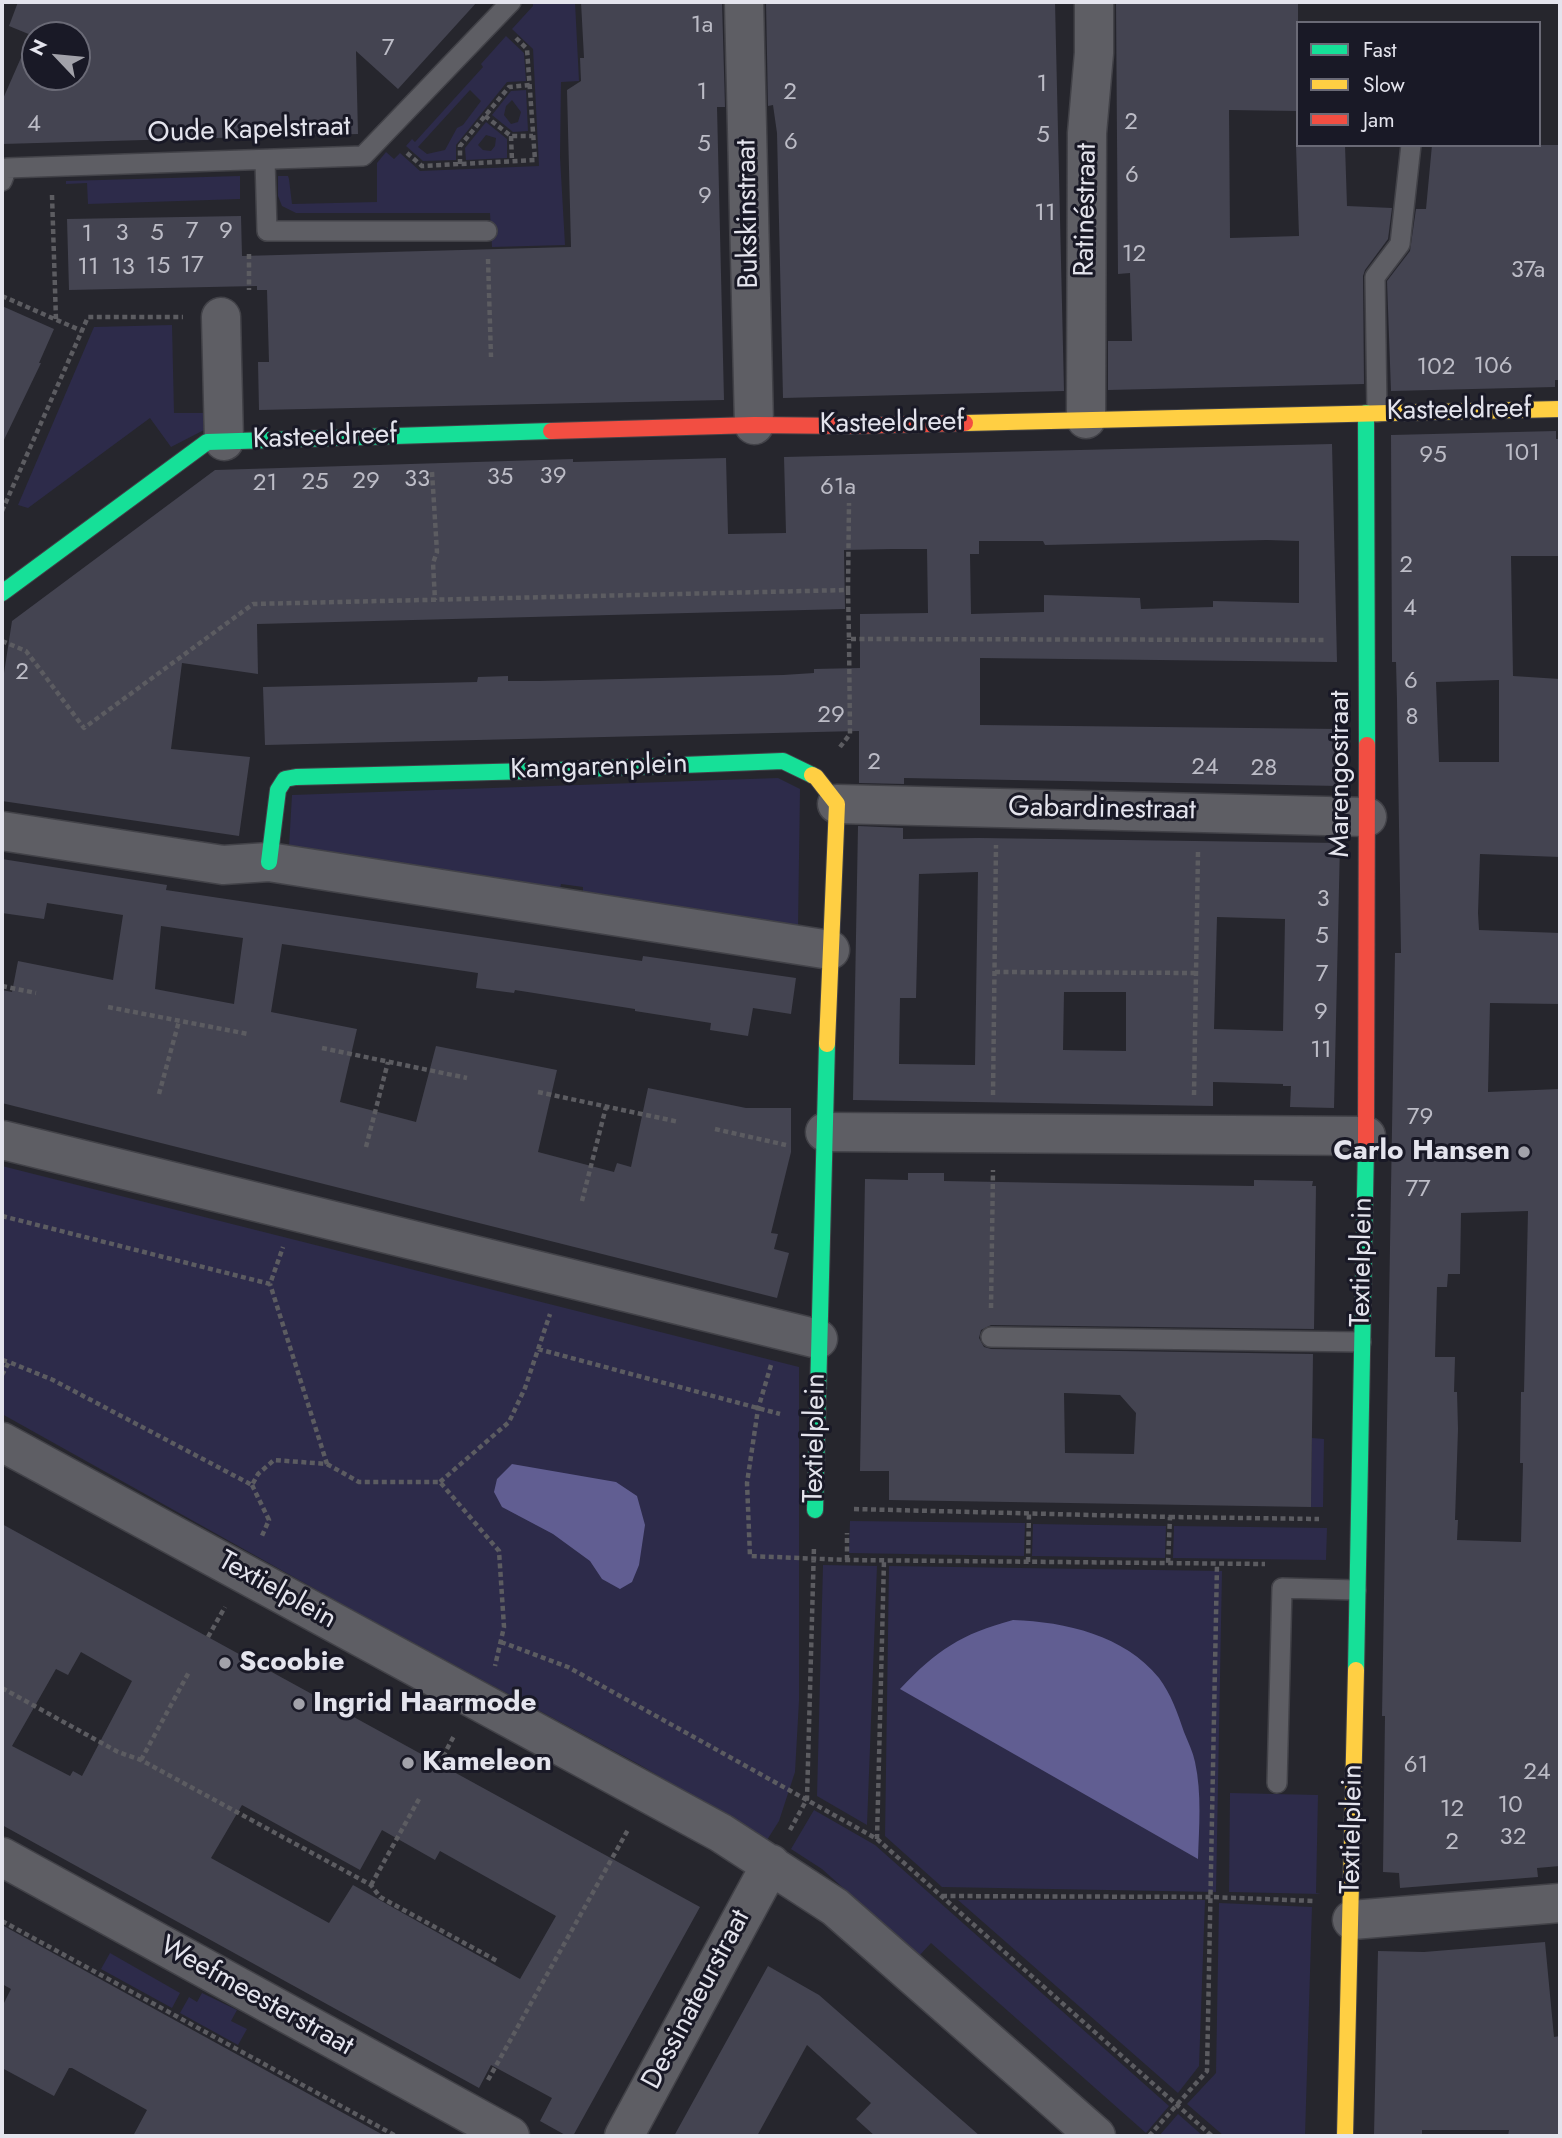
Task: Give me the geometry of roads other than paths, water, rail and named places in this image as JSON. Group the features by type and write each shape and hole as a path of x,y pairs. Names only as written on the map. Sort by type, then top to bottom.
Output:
{"street":[{"name":"Bukskinstraat","path":"744,2 754,425"},
{"name":"Ratinéstraat","path":"1086,419 1087,132 1094,53 1094,2"},
{"name":"Kasteeldreef","path":"221,317 224,441"},
{"name":"Kasteeldreef","path":"2,593 207,442 754,425 849,426 1371,412 1560,410"},
{"name":"Marengostraat","path":"1366,1136 1367,640 1371,412"},
{"name":"Kamgarenplein","path":"269,862 278,790 285,779 296,777 783,761 826,791"},
{"name":"Gabardinestraat","path":"826,791 996,807 1367,817"},
{"path":"826,791 830,950 825,1140 993,1133 1366,1136"},
{"path":"2,831 223,865 269,862 830,950"},
{"name":"Textielplein","path":"1345,2136 1352,1920 1357,1520 1366,1136"},
{"name":"Textielplein","path":"2,1140 818,1339"},
{"name":"Textielplein","path":"815,1510 825,1140"},
{"name":"Textielplein","path":"2,1442 721,1833 771,1864 835,1907 1096,2136"},
{"name":"Weefmeesterstraat","path":"2,1857 510,2136"},
{"name":"Dessinateurstraat","path":"624,2136 771,1864"},
{"path":"1352,1920 1560,1903"}],"lane":[{"name":"Oude Kapelstraat","path":"4,174 51,166 363,156 511,2"},
{"path":"1371,412 1375,276 1400,244 1411,147"},
{"path":"265,160 267,231 487,231"},
{"path":"991,1337 1361,1342"},
{"path":"1277,1783 1283,1588 1356,1590"}],"place":[{"name":"Carlo Hansen","path":"1524,1152"},
{"name":"Scoobie","path":"225,1663"},
{"name":"Ingrid Haarmode","path":"299,1704"},
{"name":"Kameleon","path":"408,1763"}]}
